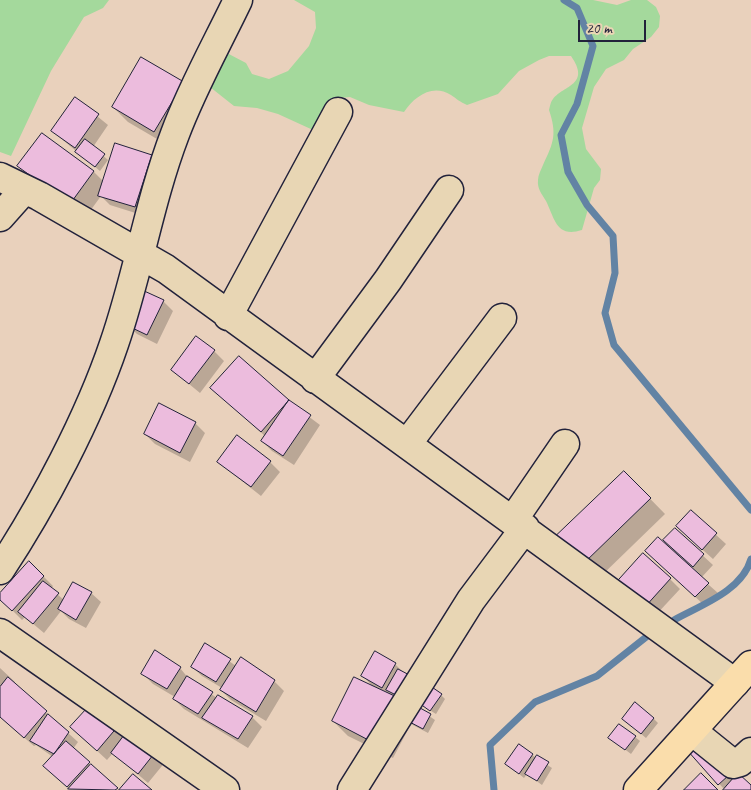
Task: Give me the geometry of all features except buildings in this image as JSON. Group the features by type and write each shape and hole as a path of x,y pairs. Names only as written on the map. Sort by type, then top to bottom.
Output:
{"main road":[{"path":"638,790 743,674"}],"street":[{"path":"0,570 16,546 94,396 114,344 131,291 139,252 176,131 238,0"},
{"path":"228,316 338,112"},
{"path":"0,177 39,196 166,269 228,316 519,524 743,674"},
{"path":"0,217 24,190"},
{"path":"315,378 388,280 450,190"},
{"path":"407,444 502,318"},
{"path":"352,790 519,524 566,444"},
{"path":"0,633 225,790"},
{"path":"692,731 733,764 740,762 751,752"}],"green space":[{"path":"0,0 109,0 103,8 84,17 51,71 11,156 0,152"},
{"path":"294,0 593,0 617,5 631,0 647,0 656,7 660,16 659,27 651,37 633,49 624,60 606,69 594,87 582,128 586,149 601,169 600,180 594,188 582,230 567,231 558,225 538,186 539,174 550,150 554,132 549,110 551,102 577,79 578,73 571,56 549,56 539,60 519,71 498,94 467,105 451,95 437,90 424,93 418,97 404,112 369,105 350,97 339,98 329,104 313,130 278,114 257,108 234,106 210,87 225,52 246,63 252,74 269,79 288,71 309,46 316,28 315,12"}],"waterway":[{"path":"564,0 577,8 593,46 577,104 561,135 568,172 587,205 613,236 615,273 605,313 614,345 751,510"},
{"path":"674,620 708,603 730,588 739,580 751,559"},
{"path":"494,790 490,745 535,702 597,676 655,630"}]}
